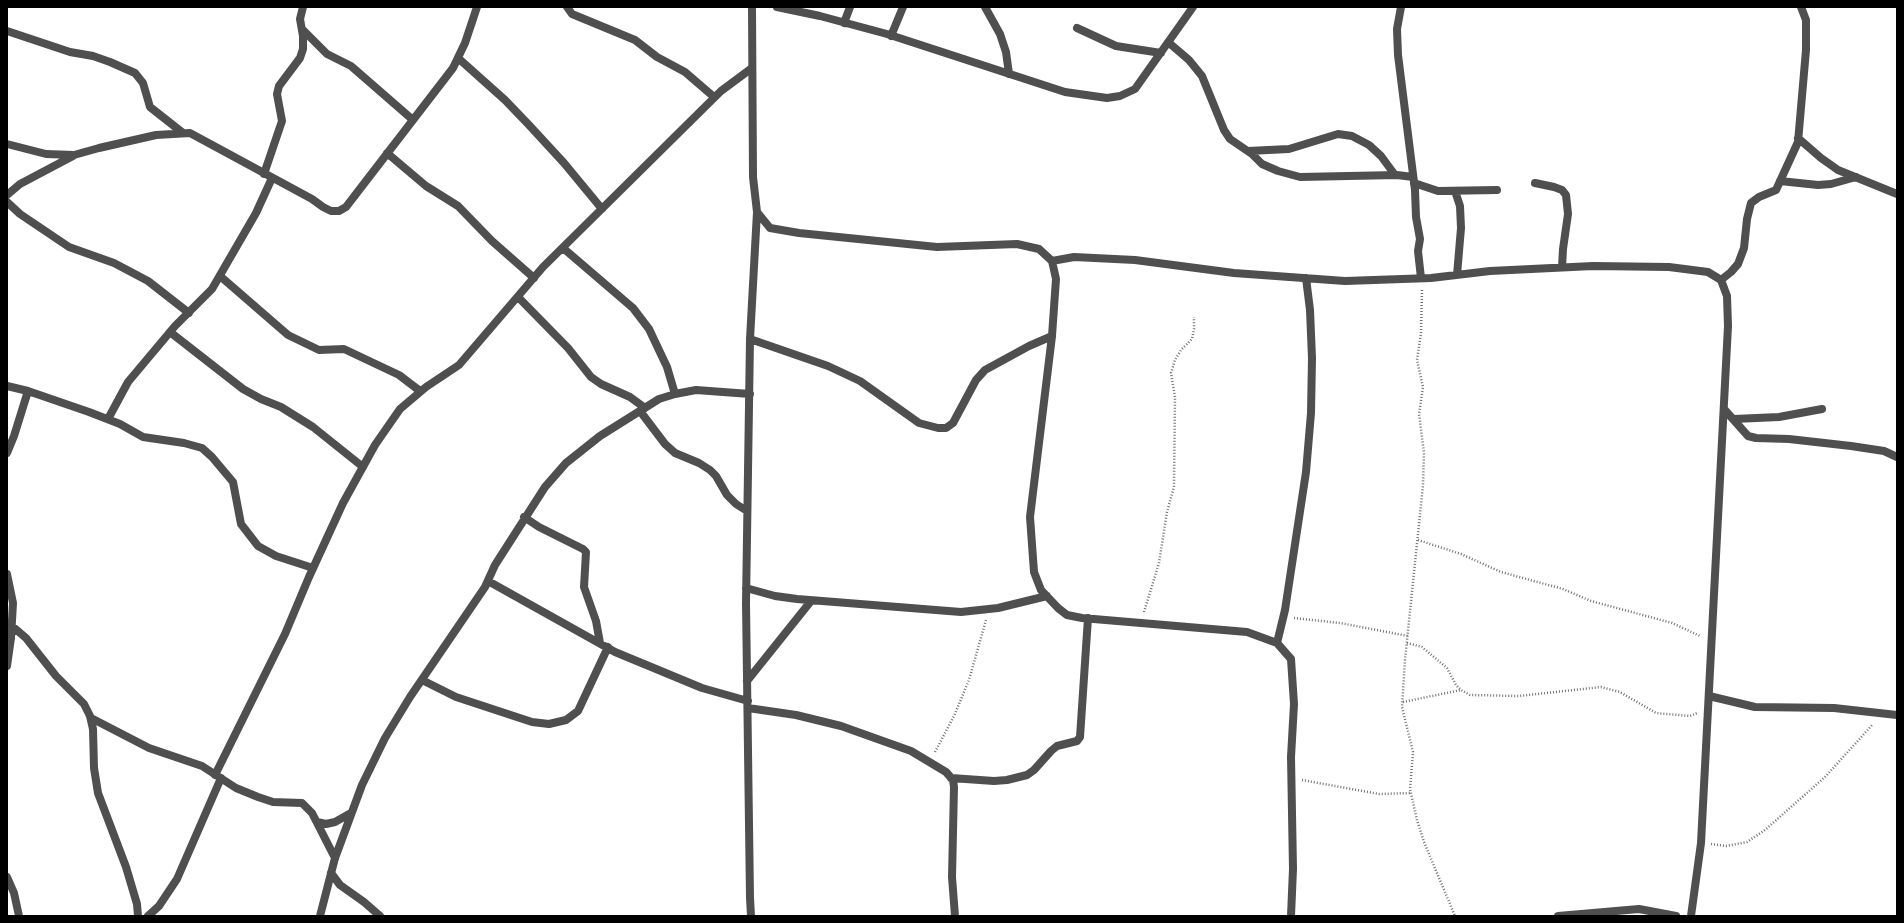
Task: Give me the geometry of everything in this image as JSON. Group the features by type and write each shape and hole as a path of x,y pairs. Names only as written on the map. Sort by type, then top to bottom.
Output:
{"street":[{"path":"264,174 282,121 277,94 279,86 300,58 303,49 300,19 303,7"},
{"path":"7,195 20,184 74,155 156,135 190,133 312,199 323,207 331,211 339,211 346,207 453,68 465,43 477,7"},
{"path":"567,7 572,14 635,40 657,57 685,72 714,97"},
{"path":"751,916 746,588 750,339 757,212 753,177 752,7"},
{"path":"781,7 891,36 1065,92 1107,98 1120,96 1135,89 1193,7"},
{"path":"844,23 850,7"},
{"path":"891,36 902,7"},
{"path":"985,7 1000,34 1006,52 1009,74"},
{"path":"1401,7 1397,29 1398,56 1416,217 1420,239 1418,251 1420,278"},
{"path":"1721,280 1738,264 1744,248 1747,219 1751,203 1759,197 1776,190 1798,138 1806,50 1806,20 1801,7"},
{"path":"1077,28 1116,46 1161,52"},
{"path":"302,29 327,54 351,66 413,120"},
{"path":"7,31 70,52 99,58 135,72 143,83 150,107 183,134"},
{"path":"1168,42 1189,60 1202,76 1224,130 1230,139 1248,151 1262,164 1278,171 1300,177 1395,175 1413,180 1438,191 1497,190"},
{"path":"458,58 505,100 529,125 564,163 602,209"},
{"path":"148,916 159,906 177,879 218,776 285,634 343,503 363,467 400,408 420,391 459,365 534,278 563,248 714,97 752,68"},
{"path":"1248,151 1289,149 1338,134 1352,136 1369,145 1381,156 1395,175"},
{"path":"1798,138 1821,158 1838,170 1897,194"},
{"path":"7,144 46,154 74,155"},
{"path":"387,153 426,186 458,206 492,241 534,278"},
{"path":"1780,182 1818,185 1832,184 1856,177"},
{"path":"108,420 128,382 170,332 212,289 256,213 272,178"},
{"path":"1536,183 1562,190 1566,195 1568,214 1562,267"},
{"path":"1455,191 1460,206 1461,228 1457,275"},
{"path":"7,202 20,214 69,247 114,263 148,281 188,313"},
{"path":"757,212 770,228 799,233 938,247 1017,244 1039,249 1052,261 1056,279 1052,336 1030,517 1034,572 1041,590 1067,615 1247,632 1277,643 1291,660 1294,704 1291,778 1293,870 1291,916"},
{"path":"563,248 633,308 649,329 667,367 675,394"},
{"path":"1052,261 1074,257 1135,260 1234,273 1345,281 1420,278 1562,267 1669,267 1708,272 1721,280 1727,296 1728,326 1701,843 1691,916"},
{"path":"220,276 288,335 319,350 344,349 399,375 420,391"},
{"path":"1277,643 1283,618 1306,472 1312,358 1310,310 1306,278"},
{"path":"518,297 568,348 591,377 601,384 624,394 642,410 665,444 675,453 699,463 710,470 716,476 727,495 736,504 747,511"},
{"path":"170,332 243,389 261,399 281,407 313,427 363,467"},
{"path":"750,339 828,366 860,381 919,423 938,428 946,428 953,424 976,380 985,370 1029,346 1052,336"},
{"path":"7,386 28,391 108,420 143,437 184,443 202,448 212,457 233,482 240,524 258,546 276,556 313,568"},
{"path":"320,916 335,858 362,785 385,738 488,581 494,565 545,487 566,463 600,436 659,399 696,390 750,394"},
{"path":"7,453 28,391"},
{"path":"1724,409 1734,419 1742,432 1748,436 1756,438 1789,439 1851,446 1884,451 1897,457"},
{"path":"1734,419 1779,417 1822,409"},
{"path":"524,517 539,527 583,549 586,552 584,587 596,621 600,643"},
{"path":"7,574 13,603 7,666"},
{"path":"488,581 600,643 702,688 748,704 841,726 911,751 946,772 951,778 954,787 952,877 955,916"},
{"path":"746,588 774,596 961,612 990,608 1047,596"},
{"path":"747,680 811,600"},
{"path":"951,778 994,782 1027,775 1034,770 1057,746 1077,741 1080,737 1088,618"},
{"path":"12,626 26,638 56,676 84,704 91,718 94,747 94,768 98,793 126,867 137,904 138,916"},
{"path":"422,680 456,697 532,722 549,724 566,720 578,711 608,647"},
{"path":"1709,696 1755,708 1834,708 1897,715"},
{"path":"91,718 149,748 202,766 236,788 258,797 273,802 302,803 312,813 335,858"},
{"path":"317,822 326,824 335,822 352,813"},
{"path":"331,873 340,885 380,916"},
{"path":"7,877 14,893 19,916"},
{"path":"1558,916 1640,909 1676,916"}],"path":[{"path":"1420,278 1422,286 1422,326 1417,360 1422,387 1419,414 1424,453 1418,540 1407,643 1403,702 1413,752 1411,793 1424,842 1456,916"},
{"path":"1142,623 1144,608 1159,563 1167,512 1174,487 1175,397 1171,373 1173,364 1181,350 1192,339 1194,317"},
{"path":"1418,540 1461,554 1500,572 1563,589 1591,601 1672,623 1688,629 1711,642"},
{"path":"930,762 939,741 954,716 969,680 990,608"},
{"path":"1283,618 1340,623 1408,636"},
{"path":"1407,643 1422,647 1447,668 1456,685 1470,695 1519,696 1601,687 1620,692 1656,713 1690,716 1708,708"},
{"path":"1403,702 1461,690"},
{"path":"1701,843 1726,846 1747,842 1765,830 1826,776 1883,713"},
{"path":"1291,778 1379,794 1411,793"}]}
